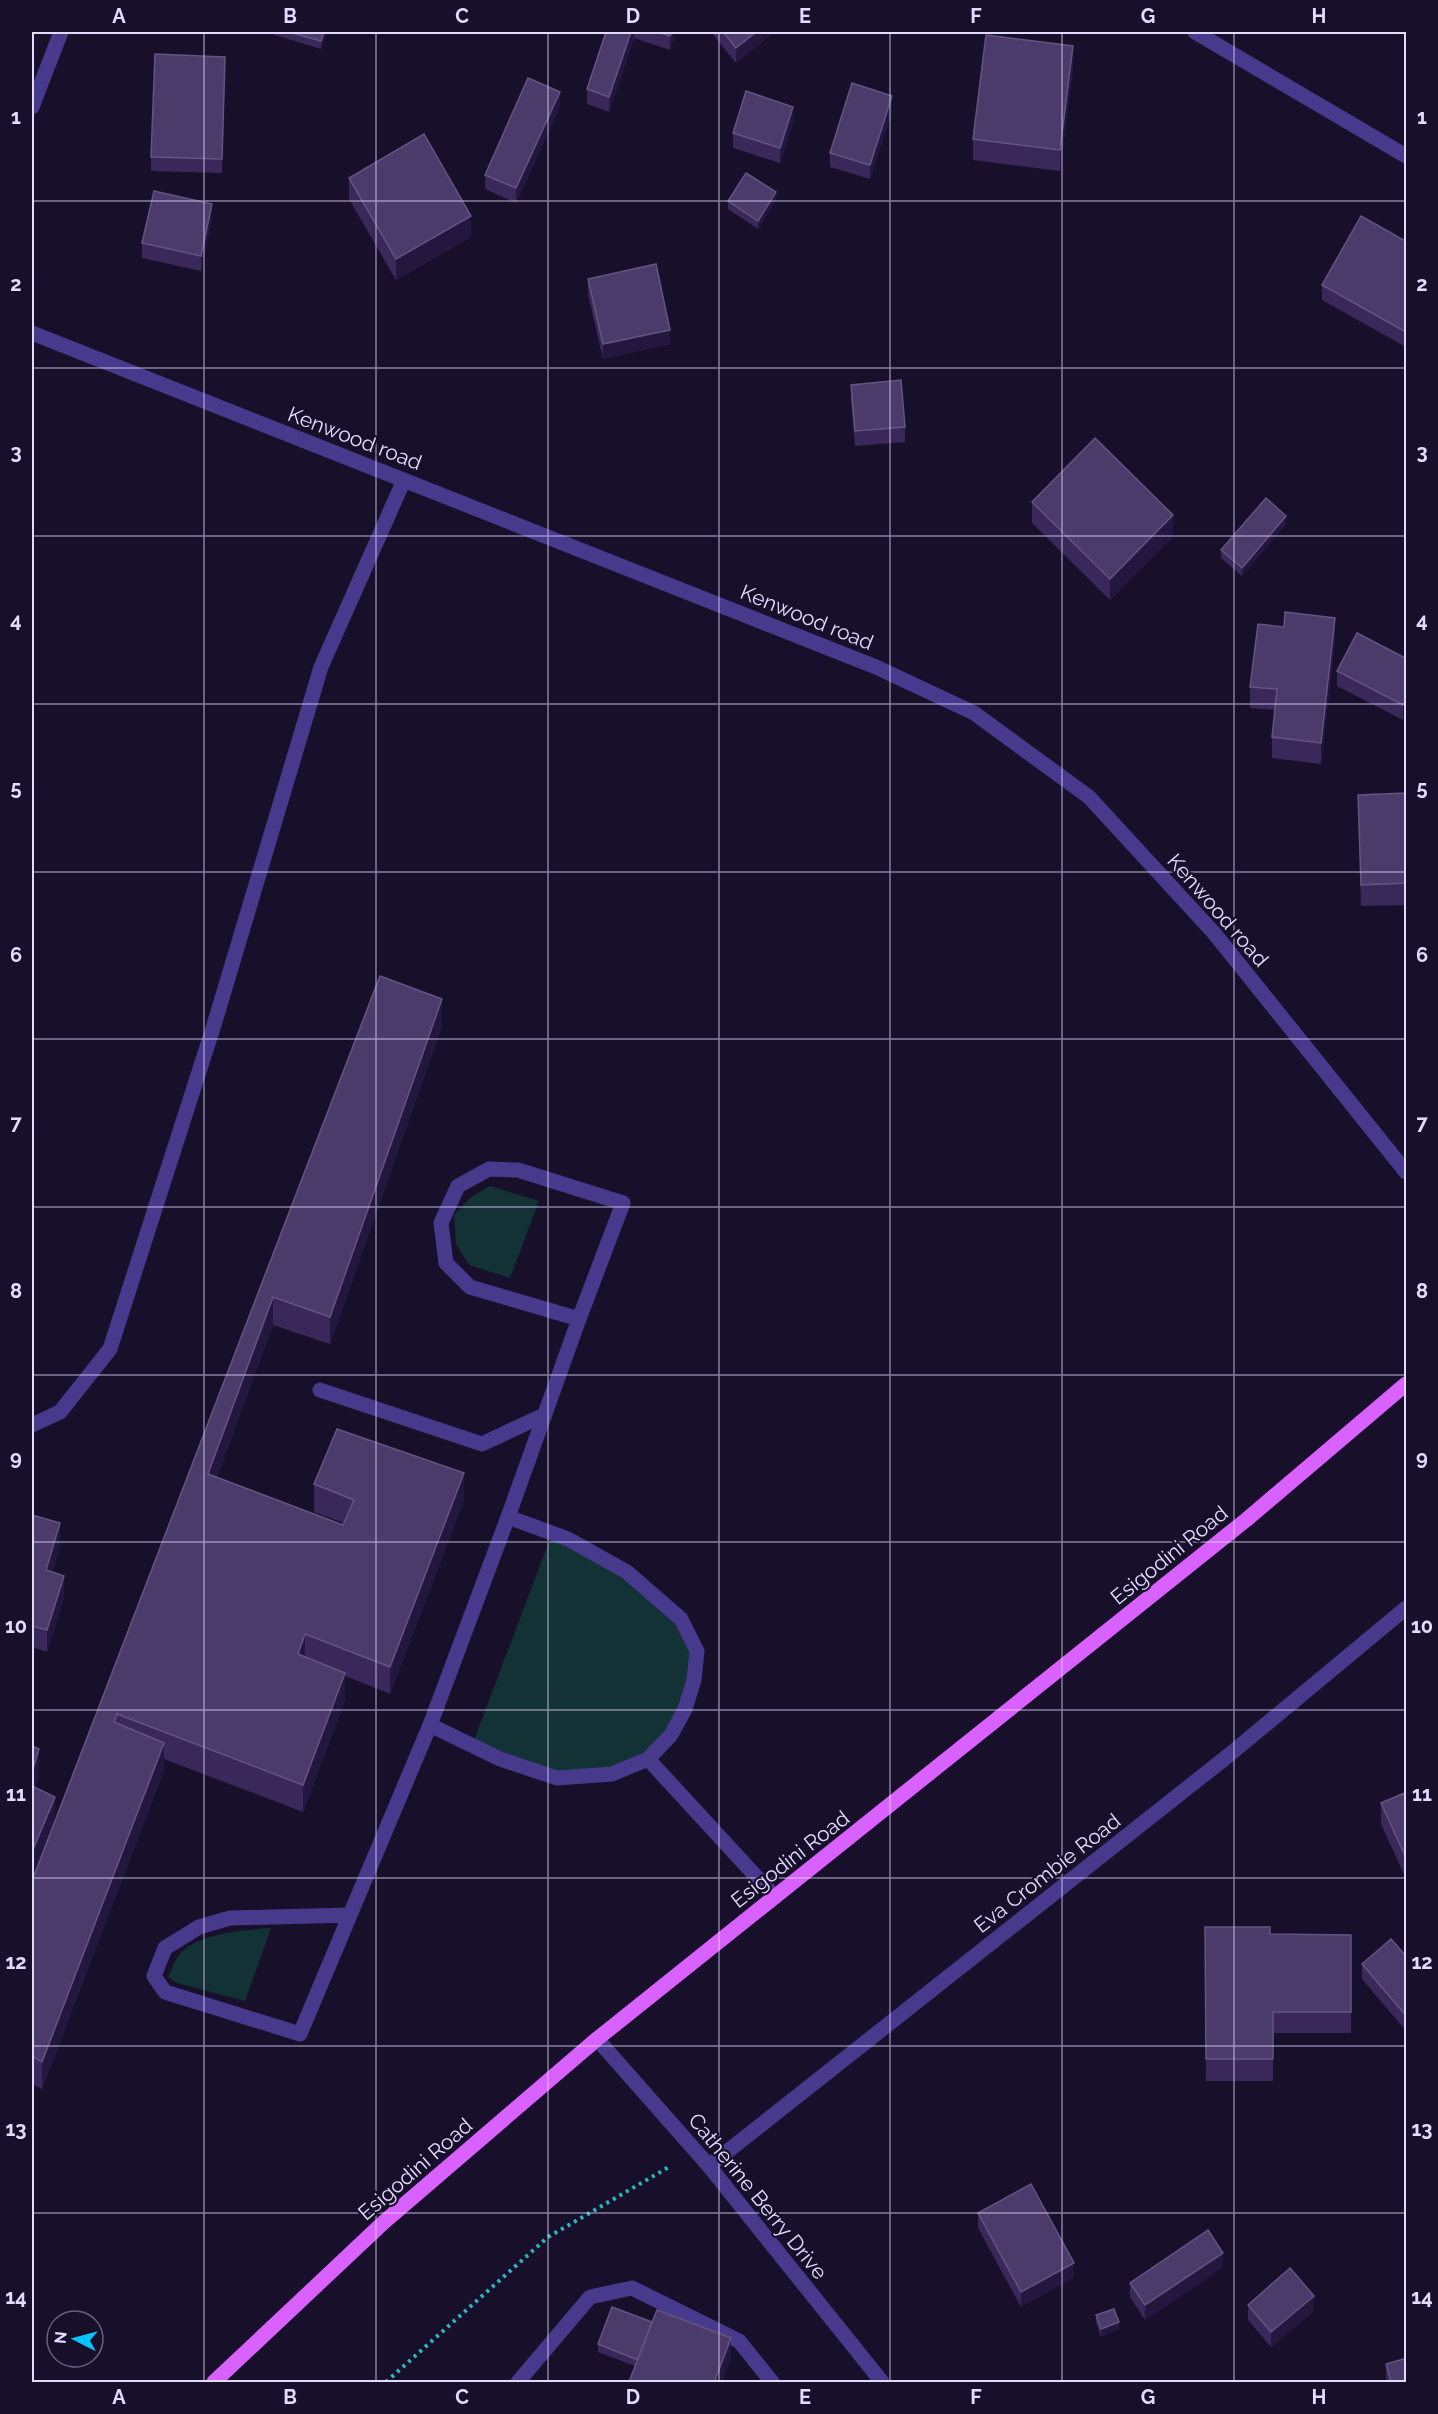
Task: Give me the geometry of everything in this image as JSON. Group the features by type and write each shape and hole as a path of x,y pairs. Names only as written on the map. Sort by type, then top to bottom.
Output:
{"main road":[{"name":"Esigodini Road","path":"214,2382 384,2222 597,2039 1246,1520 1407,1384"}],"street":[{"path":"32,107 61,32"},
{"path":"1195,32 1407,156"},
{"name":"Kenwood road","path":"32,333 876,667 974,713 1089,797 1214,933 1407,1172"},
{"path":"32,1425 60,1412 110,1349 214,1025 321,667 404,480"},
{"path":"350,1915 230,1918 199,1927 165,1948 154,1976 165,1992 300,2034 430,1725 623,1203 518,1170 489,1169 458,1186 441,1223 446,1263 470,1287 579,1319"},
{"path":"320,1390 482,1444 544,1415"},
{"path":"430,1725 500,1759 557,1778 612,1774 648,1759 670,1735 685,1709 694,1680 697,1651 681,1619 627,1572 568,1539 508,1517"},
{"name":"Eva Crombie Road","path":"709,2166 1229,1755 1407,1608"},
{"path":"648,1759 776,1897"},
{"name":"Catherine Berry Drive","path":"597,2039 709,2166 882,2382"},
{"path":"518,2382 590,2297 632,2288 739,2341 772,2382"}],"path":[{"path":"386,2382 548,2237 696,2152"}],"green space":[{"path":"490,1186 539,1201 510,1278 469,1265 456,1244 454,1215 470,1198"},
{"path":"552,1533 568,1539 681,1619 697,1651 685,1709 648,1759 557,1778 472,1746"},
{"path":"271,1928 245,2001 177,1983 168,1977 178,1956 196,1942 221,1934"}],"building":[{"path":"289,32 324,32 321,41"},
{"path":"606,32 631,32 609,97 587,89"},
{"path":"658,32 672,32 670,36"},
{"path":"723,32 756,32 736,48"},
{"path":"986,35 1073,46 1060,150 973,139"},
{"path":"155,54 225,57 222,159 151,157"},
{"path":"528,78 560,92 516,188 485,175"},
{"path":"852,83 892,96 870,165 830,153"},
{"path":"746,91 793,107 780,148 733,133"},
{"path":"424,134 471,216 396,259 349,178"},
{"path":"746,173 776,192 758,221 728,201"},
{"path":"154,191 212,204 201,256 142,243"},
{"path":"1361,216 1407,242 1407,327 1404,331 1322,285"},
{"path":"656,264 670,330 603,344 588,279"},
{"path":"901,380 905,427 855,431 851,385"},
{"path":"1095,438 1173,515 1110,579 1032,502"},
{"path":"1266,498 1286,516 1242,568 1221,550"},
{"path":"1285,612 1335,618 1321,743 1272,737 1277,689 1250,687 1258,624 1284,627"},
{"path":"1357,633 1407,659 1407,697 1403,705 1337,671"},
{"path":"1407,793 1407,883 1361,885 1358,795"},
{"path":"380,976 442,999 330,1317 273,1297 208,1474 343,1525 354,1500 314,1484 337,1429 464,1473 390,1667 305,1634 298,1654 345,1673 303,1785 117,1714 114,1722 164,1743 42,2062 32,2056 32,1881"},
{"path":"32,1515 60,1523 46,1570 64,1576 47,1630 32,1626"},
{"path":"32,1746 39,1749 32,1772"},
{"path":"32,1786 55,1797 32,1852"},
{"path":"1407,1792 1407,1860 1381,1803"},
{"path":"1205,1927 1270,1927 1270,1934 1351,1935 1351,2012 1273,2012 1273,2059 1206,2059"},
{"path":"1391,1939 1407,1957 1407,2017 1362,1964"},
{"path":"1031,2184 1074,2263 1021,2292 978,2213"},
{"path":"1208,2230 1223,2253 1145,2305 1130,2283"},
{"path":"1290,2268 1314,2296 1271,2332 1248,2305"},
{"path":"612,2307 652,2322 638,2360 598,2344"},
{"path":"1114,2309 1119,2322 1101,2329 1096,2315"},
{"path":"657,2310 731,2338 715,2380 722,2382 629,2382"},
{"path":"1407,2358 1407,2382 1391,2382 1386,2364"}]}
